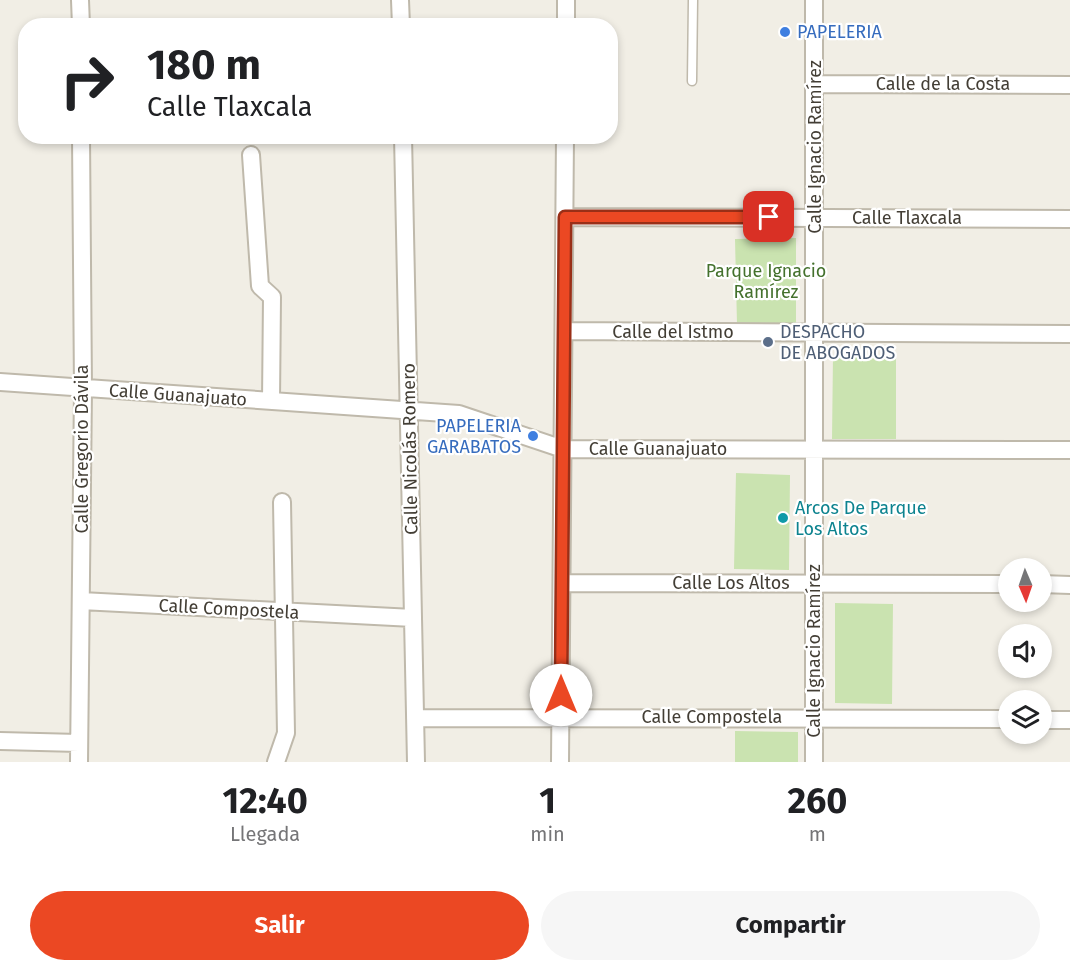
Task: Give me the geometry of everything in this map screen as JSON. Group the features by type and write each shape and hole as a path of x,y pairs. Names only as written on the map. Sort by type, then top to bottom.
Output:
{"street":[{"path":"80,0 81,18"},
{"path":"400,0 401,18"},
{"path":"566,0 566,18"},
{"name":"Calle Ignacio Ramírez","path":"814,0 814,762"},
{"name":"Calle de la Costa","path":"815,84 1070,85"},
{"name":"Calle Gregorio Dávila","path":"79,762 83,388 81,144"},
{"name":"Calle Nicolás Romero","path":"403,144 416,762"},
{"path":"560,762 565,144"},
{"path":"251,155 260,286 272,297 271,401"},
{"name":"Calle Tlaxcala","path":"565,217 1070,219"},
{"name":"Calle del Istmo","path":"564,331 1070,334"},
{"name":"Calle Guanajuato","path":"0,382 459,414 563,449 1070,450"},
{"path":"276,762 286,733 282,502"},
{"name":"Calle Los Altos","path":"562,583 998,584"},
{"path":"1052,584 1070,585"},
{"name":"Calle Compostela","path":"81,601 413,618"},
{"name":"Calle Compostela","path":"416,718 998,719"},
{"path":"1052,720 1070,720"},
{"path":"0,741 79,743"}],"lane":[{"path":"692,81 693,0"}],"green space":[{"name":"Parque Ignacio Ramírez","path":"796,238 796,324 737,324 735,239"},
{"path":"833,355 896,355 896,439 832,439"},
{"path":"736,473 790,475 789,570 734,569"},
{"path":"835,603 893,604 892,704 835,703"},
{"path":"735,731 798,732 798,762 735,762"}],"place":[{"name":"PAPELERIA","path":"785,32"},
{"name":"DESPACHO DE ABOGADOS","path":"768,342"},
{"name":"PAPELERIA GARABATOS","path":"533,436"},
{"name":"Arcos De Parque Los Altos","path":"783,518"}],"route":[{"path":"561,695 565,217 769,217"}]}
